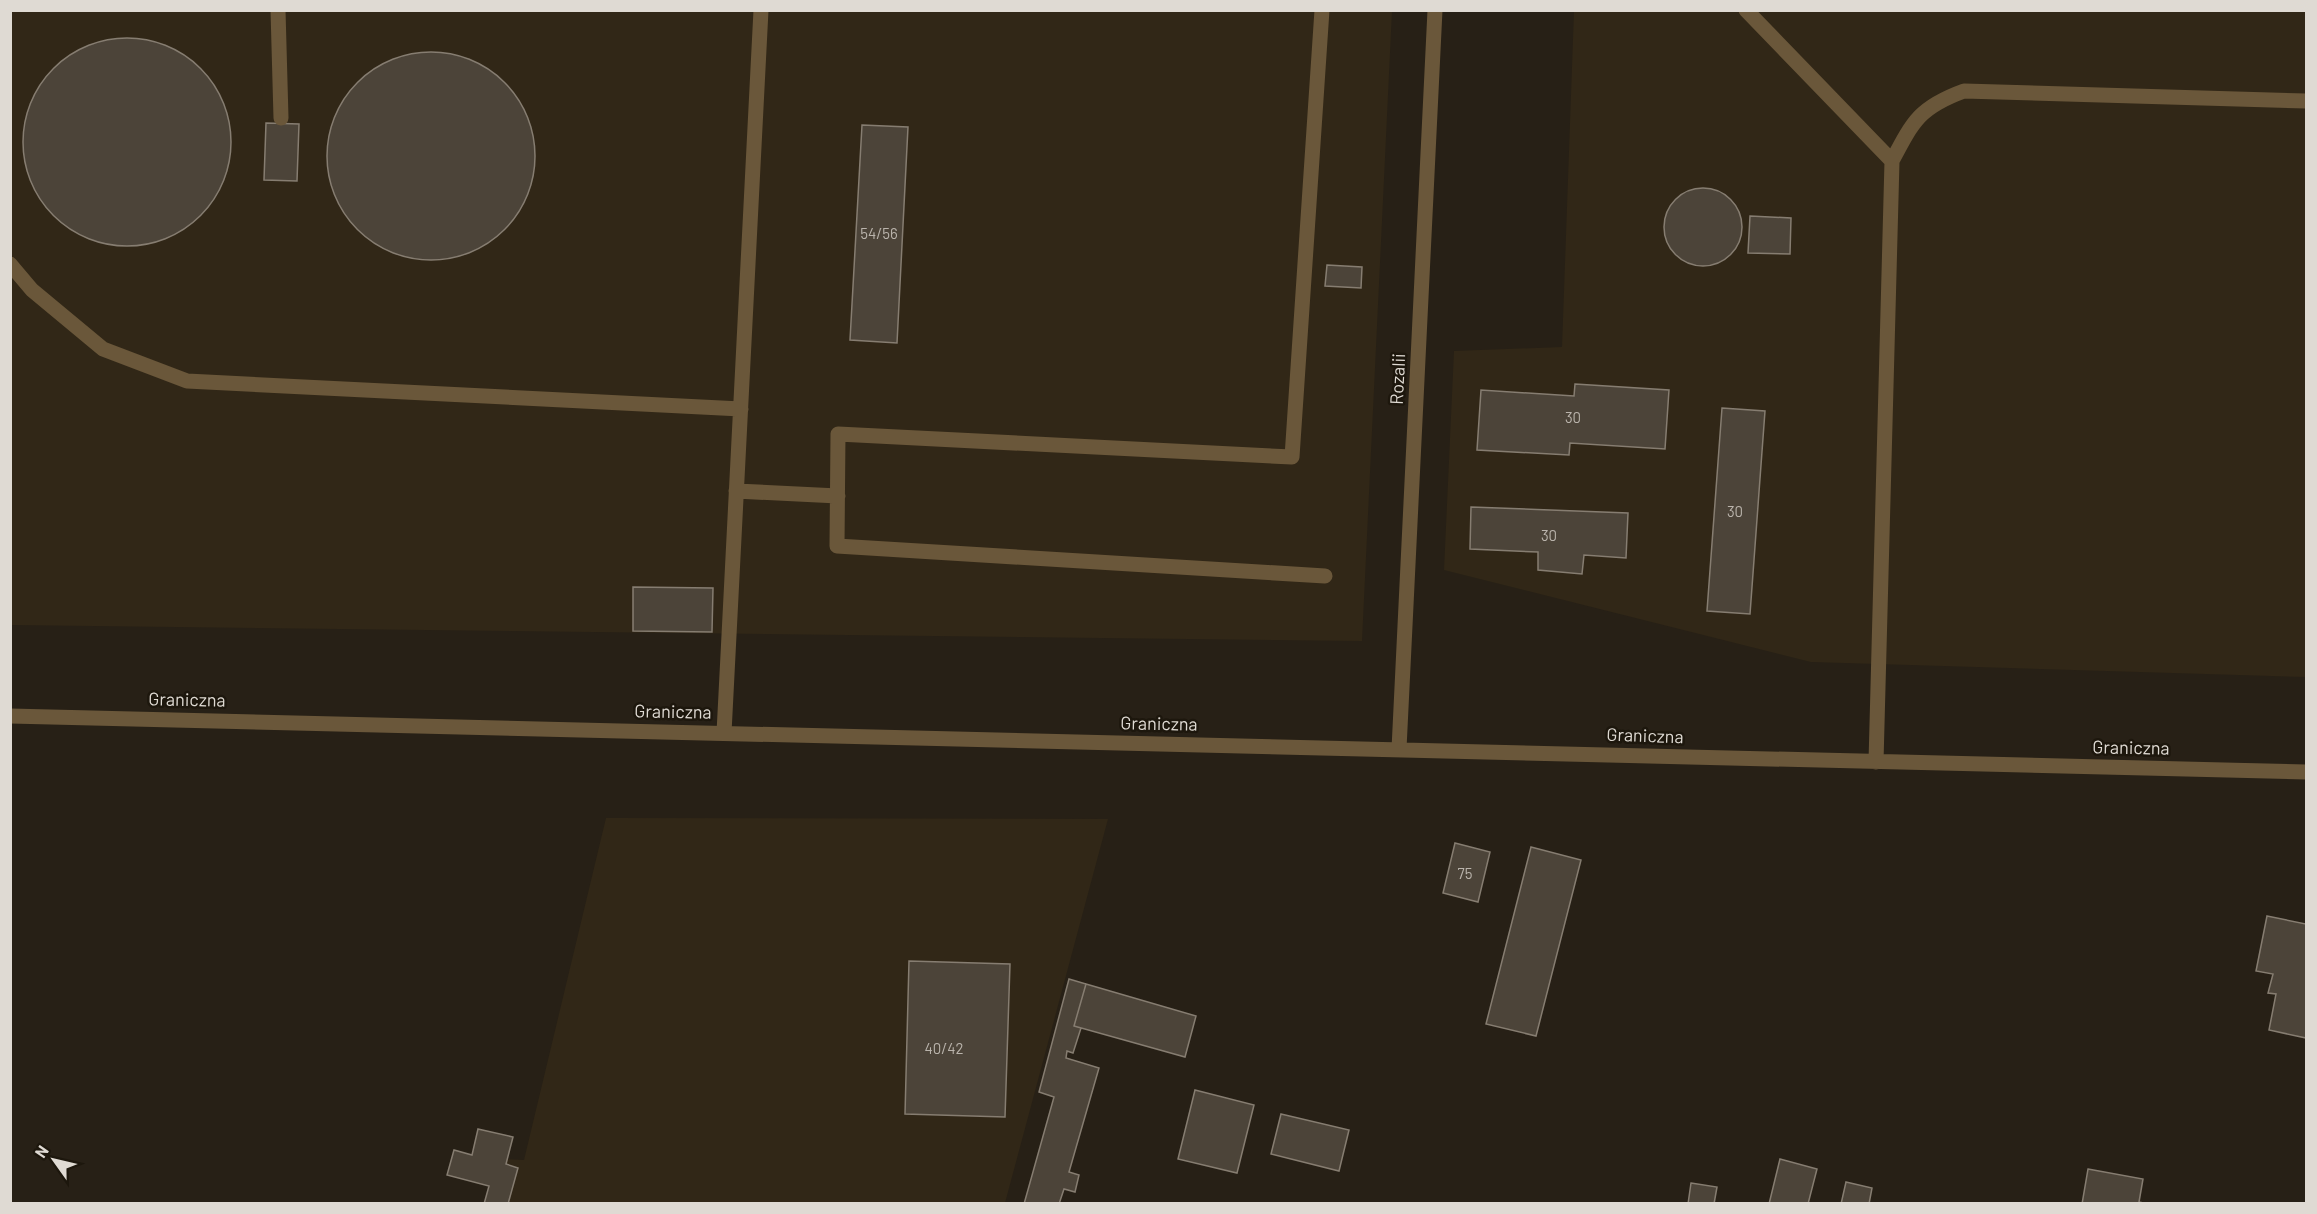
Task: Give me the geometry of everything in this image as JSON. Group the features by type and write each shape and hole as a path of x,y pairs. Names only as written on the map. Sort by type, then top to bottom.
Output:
{"street":[{"path":"278,10 281,118"},
{"path":"724,733 761,10"},
{"path":"1322,10 1292,457 838,434 837,546 1325,576"},
{"name":"Rozalii","path":"1399,749 1435,10"},
{"path":"1746,10 1892,161"},
{"path":"1876,762 1892,161 1912,124 1939,100 1964,91 2307,101"},
{"path":"10,264 32,290 103,349 188,381 741,409"},
{"path":"736,491 838,496"},
{"name":"Graniczna","path":"10,716 2307,772"}],"shaded area":[{"path":"11,11 1392,11 1362,641 11,625"},
{"path":"1574,11 2306,11 2306,677 1811,662 1444,570 1454,351 1562,347"},
{"path":"606,818 1108,819 1005,1203 486,1204 500,1159 524,1160"}],"building":[{"path":"117,38 137,38 167,45 185,55 201,68 214,84 224,102 231,142 224,182 214,200 201,216 185,229 167,239 137,246 117,246 87,239 61,223 46,208 30,182 23,152 23,132 30,102 46,76 61,61 87,45"},
{"path":"421,52 441,52 461,56 480,64 505,82 518,98 527,116 535,146 531,186 527,196 518,214 505,230 489,243 461,256 441,260 421,260 401,256 382,248 365,237 350,222 331,186 327,166 327,146 331,126 339,107 350,90 365,75 401,56"},
{"path":"266,123 299,124 297,181 264,180"},
{"path":"862,125 908,127 897,343 850,340"},
{"path":"1703,188 1718,191 1735,205 1742,227 1739,242 1725,259 1703,266 1688,263 1671,249 1664,227 1667,212 1681,195"},
{"path":"1750,216 1791,218 1790,254 1748,253"},
{"path":"1327,265 1362,267 1361,288 1325,286"},
{"path":"1575,384 1669,390 1665,449 1570,443 1569,455 1477,450 1481,390 1574,396"},
{"path":"1722,408 1765,411 1750,614 1707,611"},
{"path":"1471,507 1628,513 1626,558 1584,555 1582,574 1538,570 1538,552 1470,549"},
{"path":"633,587 713,588 712,632 633,631"},
{"path":"1455,843 1490,852 1478,902 1443,893"},
{"path":"1531,847 1581,860 1536,1036 1486,1024"},
{"path":"2267,916 2306,924 2306,1038 2269,1030 2276,994 2268,993 2273,974 2256,971"},
{"path":"909,961 1010,964 1005,1117 905,1114"},
{"path":"1069,979 1086,984 1074,1026 1081,1028 1073,1053 1067,1051 1066,1058 1099,1068 1069,1172 1079,1175 1075,1192 1064,1189 1059,1204 1024,1204 1054,1097 1039,1092"},
{"path":"1086,984 1196,1016 1185,1057 1074,1026"},
{"path":"1195,1090 1254,1105 1237,1173 1178,1159"},
{"path":"1281,1114 1349,1130 1339,1171 1271,1154"},
{"path":"478,1129 513,1137 506,1164 518,1168 508,1204 484,1204 489,1186 447,1175 454,1150 472,1155"},
{"path":"1780,1159 1817,1169 1808,1204 1769,1204"},
{"path":"2088,1169 2143,1179 2139,1202 2148,1204 2082,1204"},
{"path":"1846,1182 1872,1188 1869,1204 1841,1204"},
{"path":"1691,1183 1717,1187 1714,1204 1688,1204"}]}
